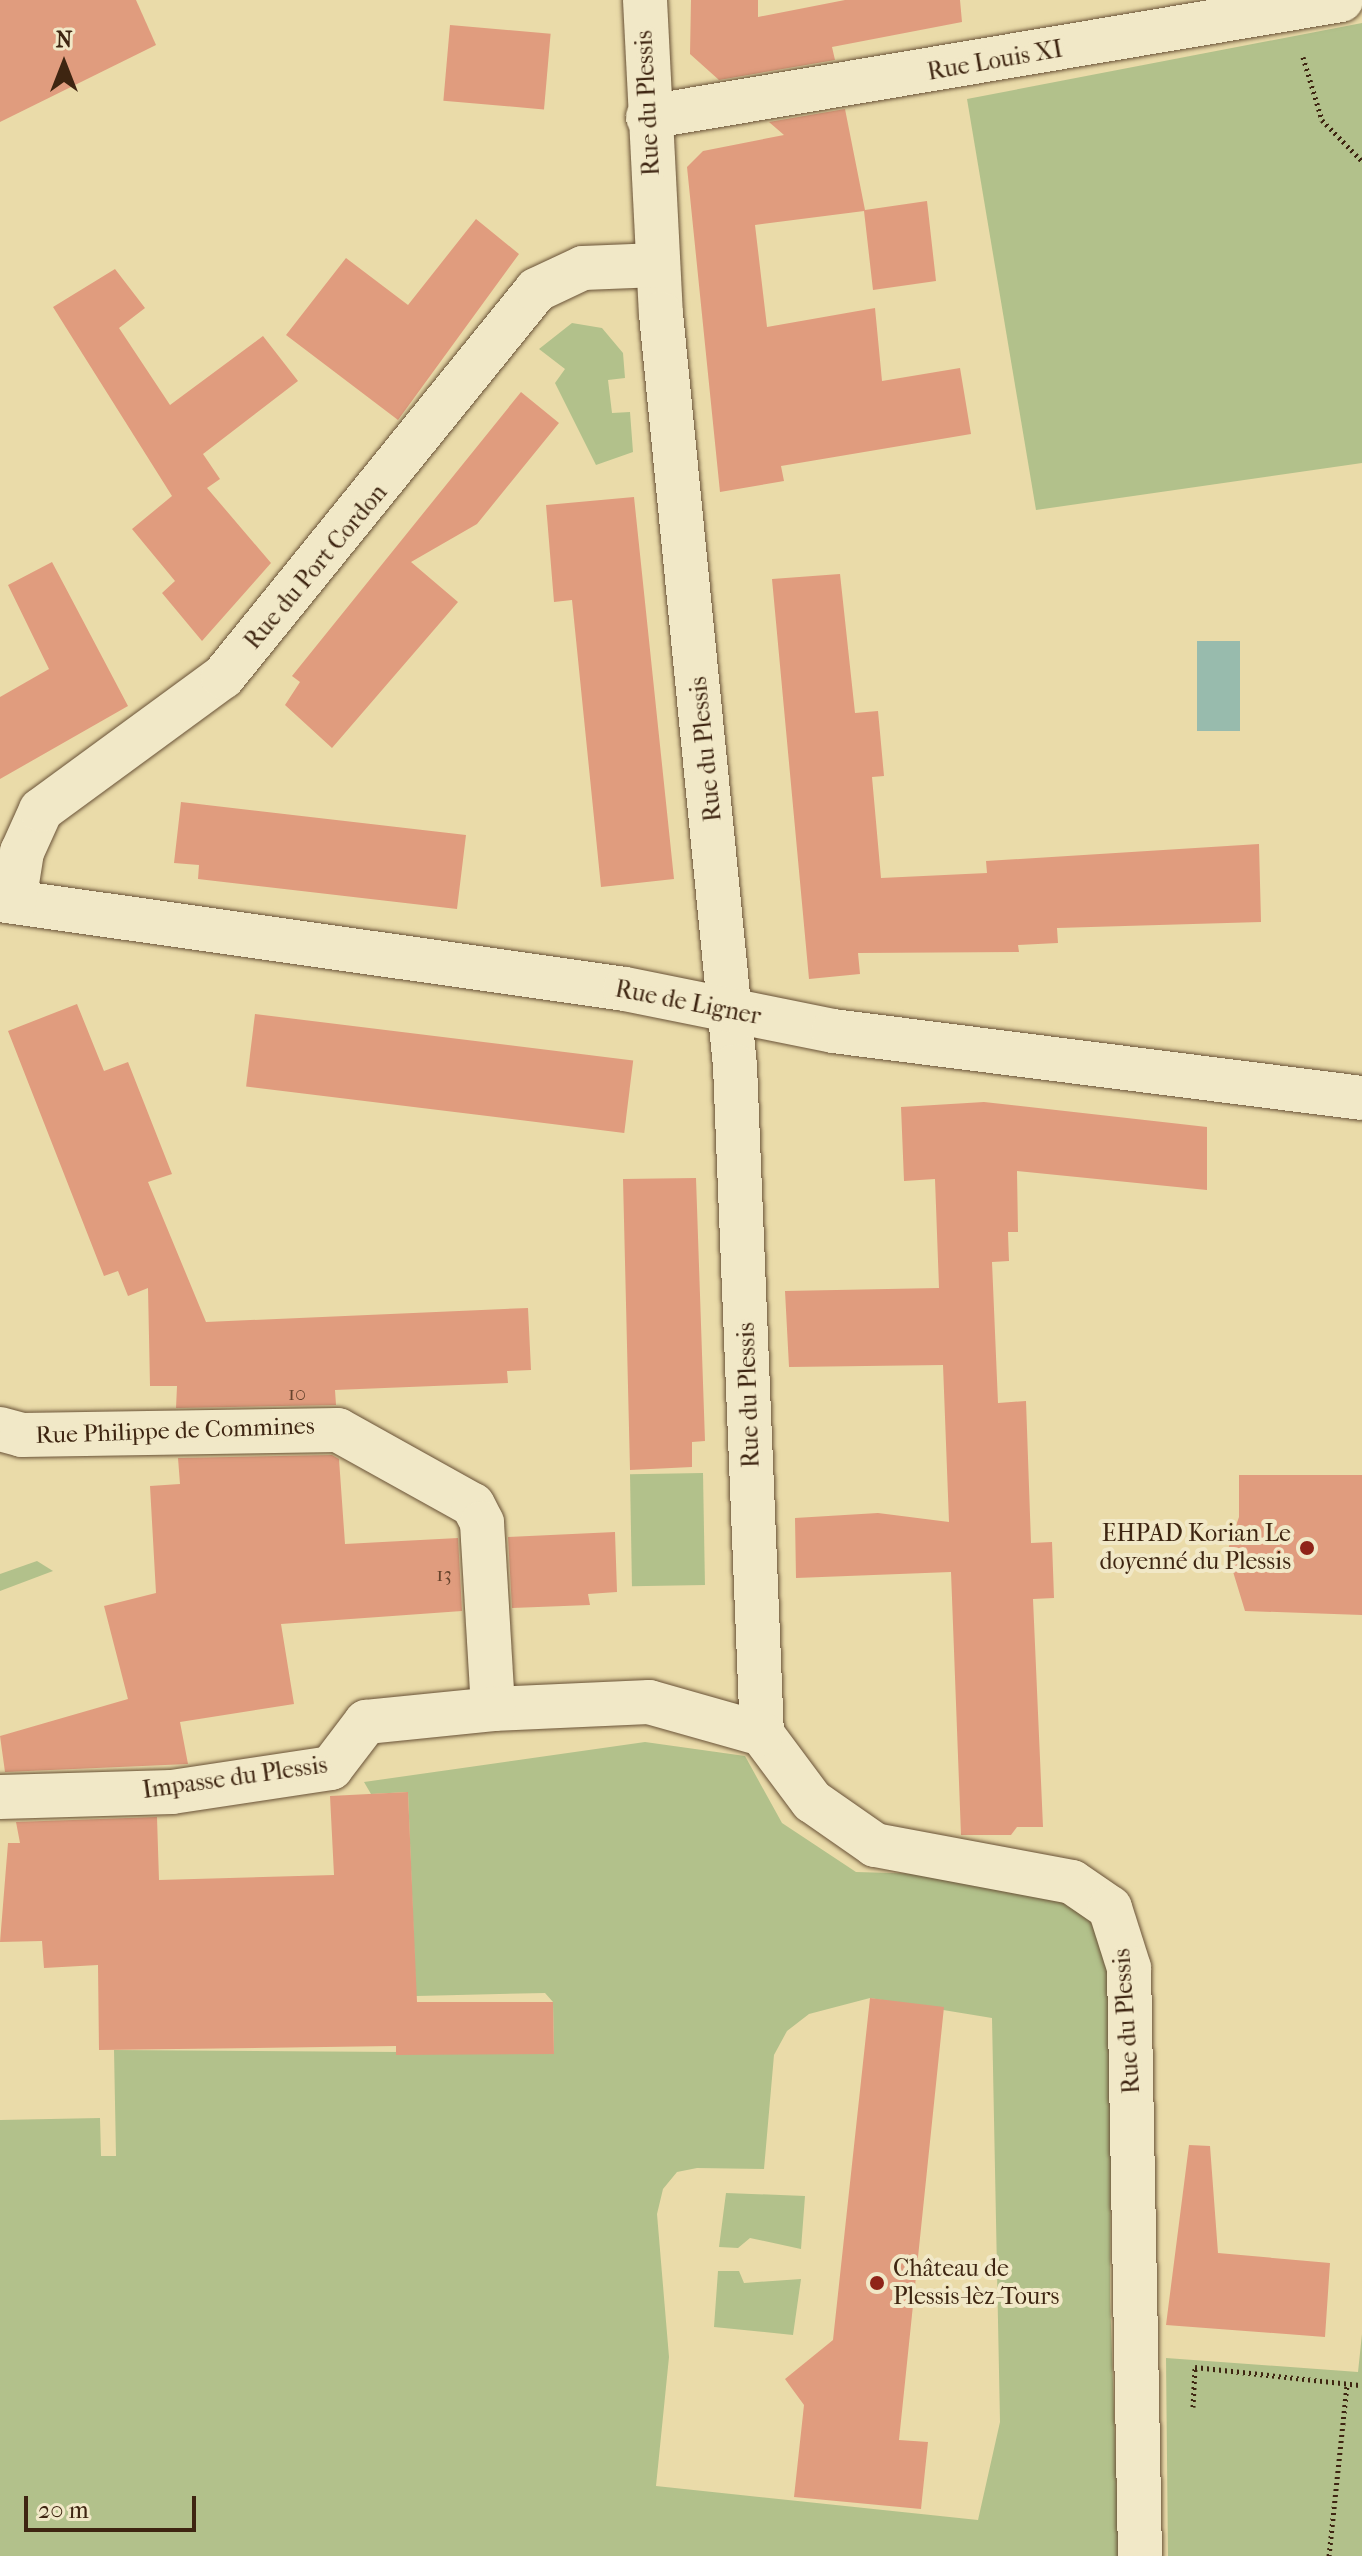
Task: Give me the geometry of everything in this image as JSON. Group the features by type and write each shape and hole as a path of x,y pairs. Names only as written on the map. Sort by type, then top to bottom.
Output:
{"street":[{"name":"Rue du Plessis","path":"645,0 648,117 658,265 731,1010 762,1734 812,1801 875,1845 1061,1879 1095,1893 1110,1908 1129,1968 1140,2556"},
{"name":"Rue Louis XI","path":"648,117 1341,0"},
{"name":"Rue du Port Cordon","path":"7,901 22,852 41,810 223,677 536,290 583,268 658,265"},
{"name":"Rue de Ligner","path":"7,901 731,1010 860,1035 1362,1098"},
{"name":"Rue Philippe de Commines","path":"0,1429 22,1435 320,1425 462,1493 482,1523 493,1709"},
{"path":"493,1709 649,1702 762,1734"},
{"name":"Impasse du Plessis","path":"0,1797 172,1792 331,1768 366,1722 493,1709"}],"path":[{"path":"1302,50 1322,120 1362,161"},
{"path":"1195,2367 1362,2385"},
{"path":"1329,2556 1347,2384"}],"green space":[{"path":"1362,23 1362,463 1036,510 967,99"},
{"path":"572,323 602,328 623,353 625,378 608,380 612,413 630,412 633,452 596,465 555,383 565,369 539,349"},
{"path":"703,1473 705,1585 632,1586 630,1474"},
{"path":"37,1561 53,1571 0,1591 0,1574"},
{"path":"645,1742 745,1756 782,1823 856,1872 1041,1877 1087,1913 1112,1973 1110,2297 1119,2556 0,2556 0,2120 100,2118 101,2156 116,2156 114,2050 554,2053 553,2002 545,1993 416,1996 408,1792 371,1794 364,1782","holes":["870,1998 992,2018 1000,2422 978,2520 656,2486 669,2357 657,2214 663,2189 677,2172 697,2168 764,2169 774,2055 787,2031 809,2014"]},
{"path":"726,2193 805,2196 801,2249 750,2238 738,2248 719,2247"},
{"path":"718,2271 739,2271 744,2283 801,2279 793,2335 714,2327"},
{"path":"1362,2334 1362,2556 1168,2556 1166,2358 1358,2372"}],"shaded area":[{"path":"1197,641 1240,641 1240,731 1197,731"}],"building":[{"path":"0,0 136,0 156,45 0,122"},
{"path":"691,0 758,0 758,17 845,0 960,0 962,22 832,47 835,60 719,80 690,54"},
{"path":"450,25 551,34 544,110 443,101"},
{"path":"845,109 865,210 927,201 936,281 873,290 864,211 755,225 767,327 875,308 882,381 960,368 971,434 781,466 784,481 720,492 687,167 703,151 784,135 769,122"},
{"path":"476,219 519,254 398,420 286,335 346,258 408,305"},
{"path":"115,269 145,308 119,328 170,405 263,336 298,381 203,454 220,479 207,488 271,563 202,641 162,593 175,581 132,529 172,496 53,307"},
{"path":"521,392 559,423 477,524 411,562 458,602 332,748 285,705 300,682 292,676"},
{"path":"634,497 674,879 601,887 572,600 554,602 546,505"},
{"path":"52,562 128,706 0,779 0,697 49,669 8,585"},
{"path":"840,574 855,713 878,711 884,776 872,777 881,878 987,873 986,861 1259,844 1261,922 1057,928 1058,943 1018,945 1019,952 858,953 860,974 809,979 772,579"},
{"path":"181,802 466,835 457,909 198,879 199,865 174,863"},
{"path":"77,1004 104,1071 128,1062 172,1174 148,1182 206,1322 528,1308 531,1370 507,1371 508,1383 335,1390 336,1405 176,1408 177,1386 150,1386 148,1288 128,1296 118,1271 104,1276 8,1031"},
{"path":"255,1014 633,1060 624,1133 246,1086"},
{"path":"984,1102 1207,1127 1207,1190 1017,1171 1018,1232 1008,1232 1009,1261 992,1262 998,1403 1026,1401 1031,1543 1052,1542 1054,1598 1033,1599 1043,1827 1017,1827 1011,1835 961,1835 951,1572 796,1578 795,1518 878,1513 949,1522 943,1365 789,1367 785,1291 939,1288 935,1179 904,1181 901,1107"},
{"path":"696,1178 705,1441 692,1442 692,1467 630,1470 623,1179"},
{"path":"332,1455 339,1459 345,1544 458,1538 462,1611 281,1624 294,1704 180,1722 188,1764 5,1772 0,1736 128,1699 104,1606 156,1593 150,1486 180,1484 178,1458"},
{"name":"EHPAD Korian Le doyenné du Plessis","path":"1239,1475 1362,1475 1362,1615 1245,1611 1227,1552 1239,1517"},
{"path":"615,1532 617,1592 588,1594 590,1605 512,1608 508,1537"},
{"path":"408,1792 417,2002 553,2002 554,2054 396,2055 396,2046 99,2050 98,1965 44,1968 42,1941 0,1942 8,1843 20,1843 16,1822 157,1817 159,1880 334,1875 330,1796"},
{"path":"870,1998 944,2007 899,2440 928,2442 921,2509 794,2497 804,2405 785,2379 833,2340"},
{"path":"1189,2145 1210,2146 1218,2253 1330,2263 1325,2337 1166,2325"}],"place":[{"name":"EHPAD Korian Le doyenné du Plessis","path":"1307,1548"},
{"name":"Château de Plessis-lèz-Tours","path":"877,2283"}]}
